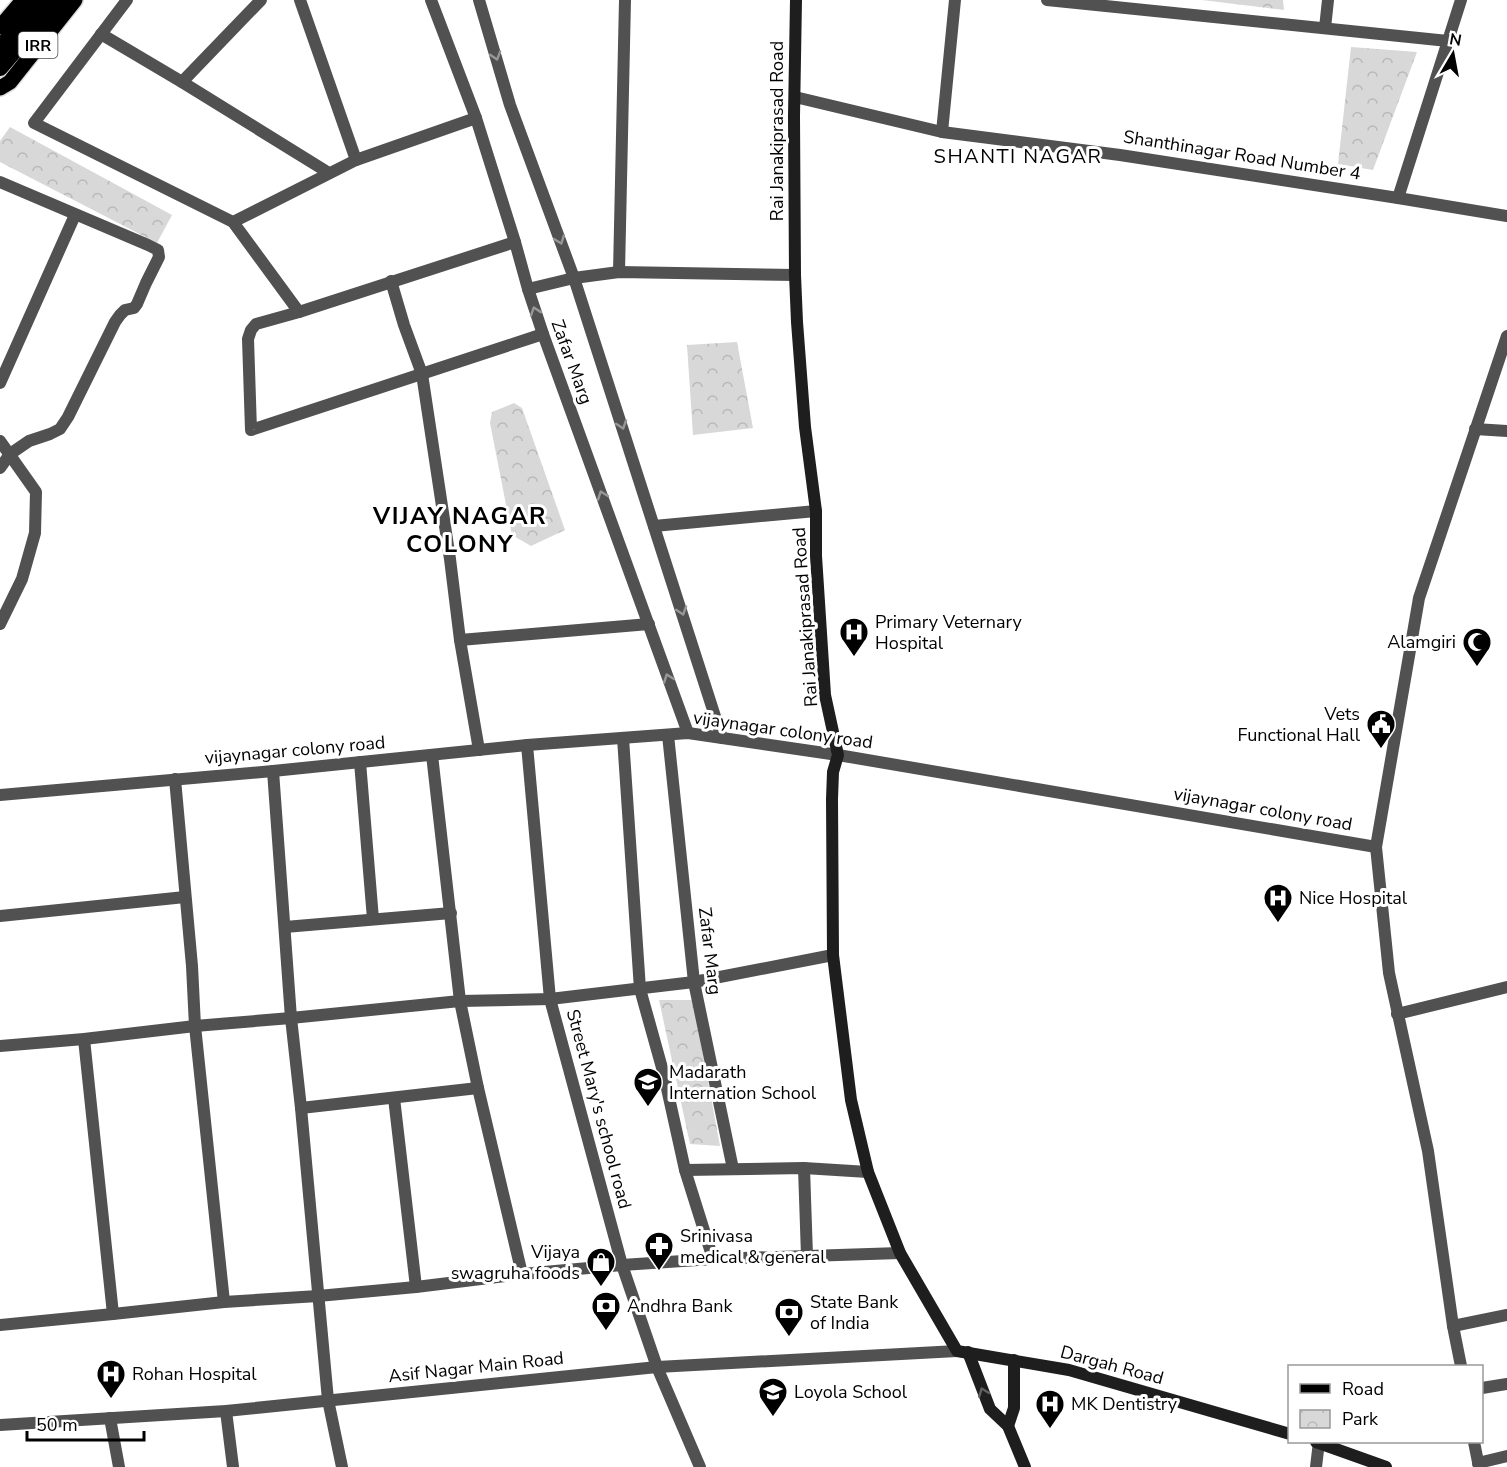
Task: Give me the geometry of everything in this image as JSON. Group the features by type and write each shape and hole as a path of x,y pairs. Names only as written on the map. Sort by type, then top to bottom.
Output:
{"highway":[{"path":"0,48 40,0"},
{"path":"0,68 57,0"}],"main road":[{"name":"IRR","path":"0,27 23,0"},
{"name":"IRR","path":"0,88 10,82 75,0"},
{"name":"Rai Janakiprasad Road","path":"796,0 795,275 797,322 816,511 816,556 825,695 838,755 833,772 832,798 833,955 851,1100 868,1172 900,1253 962,1351 990,1409 1008,1426"},
{"name":"Dargah Road","path":"962,1351 1069,1370 1288,1433"},
{"path":"1014,1360 1014,1408 1008,1426 1025,1467"},
{"path":"1321,1443 1386,1467"}],"street":[{"path":"127,0 34,123 233,222 299,312"},
{"path":"182,82 261,0"},
{"path":"300,0 356,160"},
{"name":"Zafar Marg","path":"431,0 476,118 543,334 688,733"},
{"path":"479,0 510,105 574,278 723,738"},
{"path":"619,272 625,0"},
{"path":"942,132 955,0"},
{"path":"1047,0 1448,41"},
{"path":"1325,28 1328,0"},
{"path":"1398,198 1461,0"},
{"path":"101,34 328,173"},
{"name":"Shanthinagar Road Number 4","path":"795,97 942,132 1120,155 1507,216"},
{"path":"233,222 356,160 476,118"},
{"path":"0,182 148,245 158,250 159,257 137,304 134,308 125,310 114,322 60,429 29,441 10,454 0,468"},
{"path":"0,382 75,215"},
{"path":"515,242 256,324 248,339 251,430 543,334"},
{"path":"528,289 574,278 619,272 795,275"},
{"path":"391,281 404,326 422,374 460,640 479,750"},
{"path":"1461,1365 1428,1151 1389,973 1376,847 1419,598 1507,336"},
{"path":"1475,429 1507,432"},
{"path":"0,441 36,492 35,533 22,579 0,624"},
{"path":"654,526 816,511"},
{"path":"460,640 649,624"},
{"name":"vijaynagar colony road","path":"0,795 479,750 688,733 838,755 1376,847"},
{"name":"Zafar Marg","path":"668,735 694,982 733,1169"},
{"path":"623,738 640,989 664,1075 686,1170 713,1259"},
{"name":"Street Mary's school road","path":"527,746 550,999 622,1264 657,1367 700,1467"},
{"path":"432,755 460,1001 522,1274"},
{"path":"360,762 373,919"},
{"path":"273,771 291,1018 328,1400 342,1467"},
{"path":"175,779 192,966 195,1026 224,1302"},
{"path":"0,916 185,897"},
{"path":"285,927 451,913"},
{"path":"0,1046 460,1001 550,999 694,982 833,955"},
{"path":"1397,1014 1507,987"},
{"path":"84,1039 114,1314"},
{"path":"301,1108 478,1088"},
{"path":"394,1098 416,1287"},
{"path":"686,1170 804,1168 868,1172"},
{"path":"804,1168 807,1256"},
{"path":"0,1325 224,1302 416,1287 622,1264 900,1253"},
{"path":"1454,1326 1507,1315"},
{"name":"Asif Nagar Main Road","path":"0,1425 226,1411 657,1367 962,1351"},
{"path":"1483,1388 1507,1384"},
{"path":"226,1411 233,1467"},
{"path":"110,1418 119,1467"},
{"path":"1316,1467 1318,1443"},
{"path":"1474,1443 1478,1465 1507,1456"}],"green space":[{"path":"1202,0 1283,0 1284,10"},
{"path":"1351,47 1417,52 1373,170 1338,164"},
{"path":"10,127 172,215 157,243 0,162 0,141"},
{"path":"737,342 753,428 693,435 687,345"},
{"path":"514,403 522,408 565,530 531,546 512,535 490,423 492,412"},
{"path":"659,1000 693,1000 720,1146 690,1144"}],"place":[{"name":"Primary Veternary Hospital","path":"854,658"},
{"name":"Alamgiri","path":"1477,668"},
{"name":"Vets Functional Hall","path":"1381,750"},
{"name":"Nice Hospital","path":"1278,924"},
{"name":"Madarath Internation School","path":"648,1108"},
{"name":"Srinivasa medical & general","path":"659,1272"},
{"name":"Vijaya swagruha foods","path":"601,1288"},
{"name":"Andhra Bank","path":"606,1332"},
{"name":"State Bank of India","path":"789,1338"},
{"name":"Rohan Hospital","path":"111,1400"},
{"name":"Loyola School","path":"773,1418"},
{"name":"MK Dentistry","path":"1050,1430"}],"district":[{"name":"SHANTI NAGAR","path":"1018,156"},
{"name":"VIJAY NAGAR COLONY","path":"460,530"}]}
